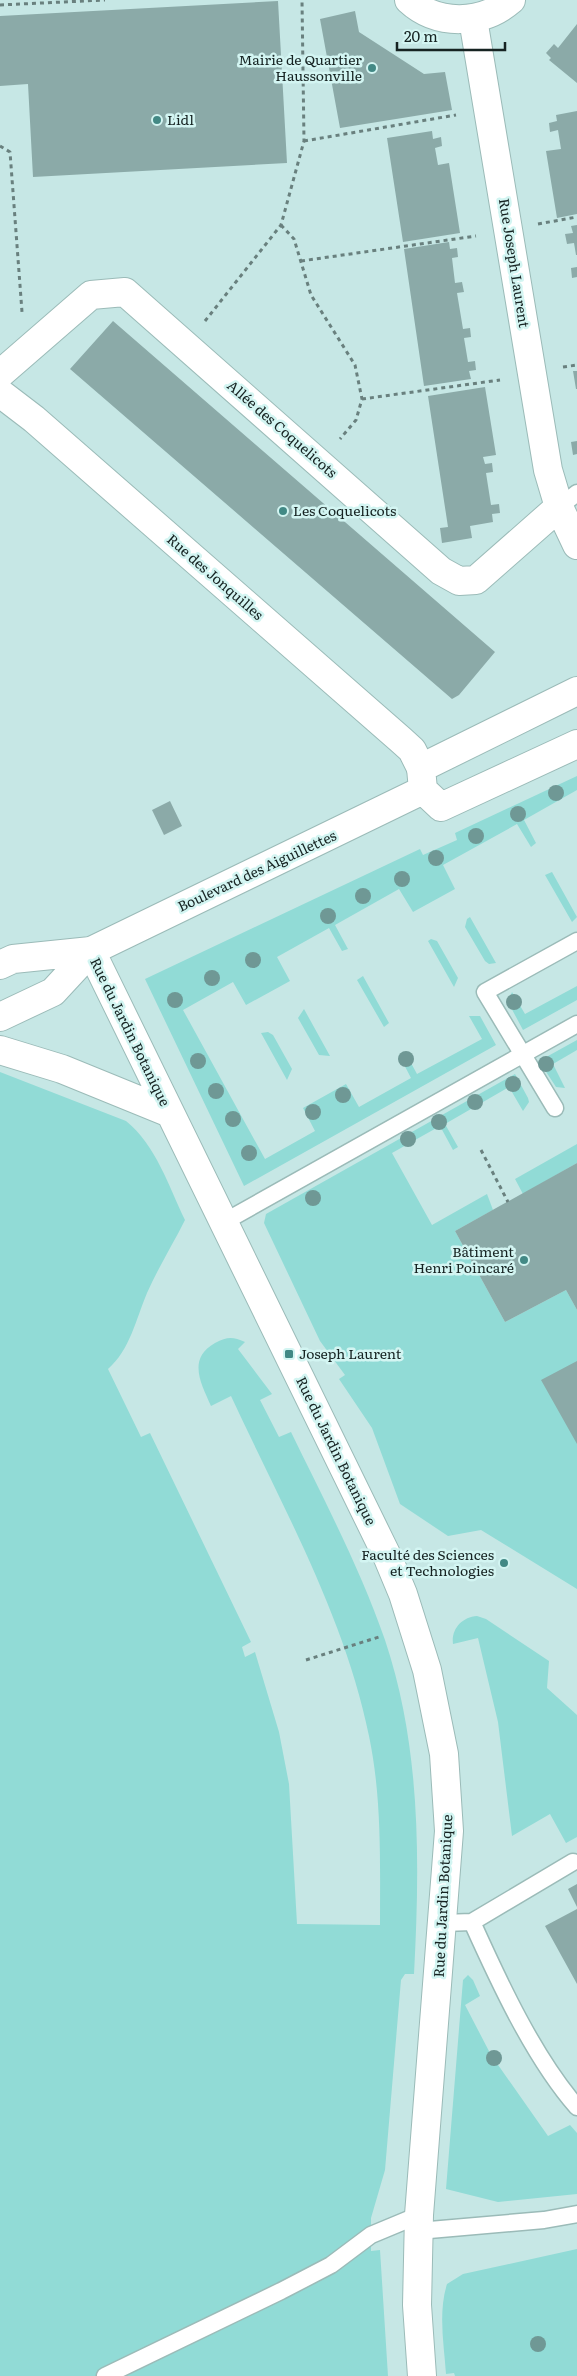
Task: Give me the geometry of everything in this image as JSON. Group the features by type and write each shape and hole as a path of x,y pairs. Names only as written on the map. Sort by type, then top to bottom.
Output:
{"street":[{"path":"409,0 418,8 444,19 473,19 499,10 511,0"},
{"name":"Rue Joseph Laurent","path":"473,19 548,470 568,500 577,545"},
{"name":"Allée des Coquelicots","path":"0,374 91,295 125,292 441,571 459,581 476,580 568,500"},
{"name":"Rue des Jonquilles","path":"0,393 48,432 412,750 422,779"},
{"name":"Boulevard des Aiguillettes","path":"0,1017 53,992 91,951 422,779 577,691"},
{"path":"422,779 441,807 577,744"},
{"name":"Boulevard des Aiguillettes","path":"0,965 13,959 91,951"},
{"name":"Rue du Jardin Botanique","path":"91,951 388,1558 414,1627 427,1670 444,1754 449,1831 419,2223 417,2305 422,2376"},
{"name":"Rue du Jardin Botanique","path":"0,1050 62,1069 170,1114"}],"lane":[{"path":"555,1108 485,992 577,941"},
{"path":"224,1222 577,1024"},
{"path":"443,1923 472,1922 574,1862"},
{"path":"472,1922 531,2037 563,2092 577,2107"},
{"path":"105,2376 331,2265 371,2235 419,2223 544,2220 577,2214"}],"path":[{"path":"0,5 105,0"},
{"path":"185,345 281,225 304,141 302,0"},
{"path":"304,141 489,110"},
{"path":"0,146 10,152 22,304"},
{"path":"539,224 577,218"},
{"path":"281,225 294,239 311,294 356,365 362,399 356,420"},
{"path":"301,261 509,232"},
{"path":"562,368 577,365"},
{"path":"362,399 531,376"},
{"path":"481,1150 508,1202"},
{"path":"306,1660 376,1639"}],"shaded area":[{"path":"577,776 577,790 524,820 536,843 531,847 517,824 443,865 455,889 413,912 399,889 335,925 348,949 342,951 329,928 277,957 290,981 246,1005 233,982 183,1010 265,1159 315,1131 303,1108 346,1084 359,1107 411,1078 399,1055 405,1052 417,1074 482,1039 469,1016 480,1016 496,1045 244,1186 145,979 420,849 423,855 457,840 455,833"},
{"path":"552,872 577,917 572,922 545,875"},
{"path":"470,917 496,963 489,964 485,961 465,927 467,919"},
{"path":"431,939 437,941 458,978 454,987 428,941"},
{"path":"363,976 389,1023 384,1027 357,980"},
{"path":"577,986 577,1000 523,1030 508,1002 512,992 525,1014"},
{"path":"304,1009 330,1056 319,1055 298,1018"},
{"path":"268,1032 273,1035 292,1069 287,1080 261,1033"},
{"path":"577,1040 577,1050 553,1064 565,1088 556,1087 539,1061"},
{"path":"0,1072 126,1121 146,1142 154,1154 185,1220 151,1284 132,1334 122,1353 108,1369 141,1437 150,1433 251,1642 242,1647 245,1657 255,1652 279,1732 289,1784 297,1924 380,1925 378,1806 373,1759 358,1692 344,1648 328,1605 291,1521 231,1396 211,1406 203,1389 199,1372 201,1356 206,1349 215,1343 230,1338 245,1342 238,1349 272,1394 260,1400 279,1437 291,1432 329,1509 375,1613 397,1680 412,1763 417,1847 417,1890 414,1974 405,1974 401,1980 385,2170 371,2218 371,2251 380,2250 388,2376 0,2376"},
{"path":"515,1074 529,1102 523,1111 509,1087 445,1124 458,1147 453,1150 440,1126 392,1153 432,1225 487,1194 493,1210 455,1231 505,1322 566,1290 577,1310 577,1589 481,1530 448,1536 400,1504 372,1428 339,1379 345,1375 320,1341 264,1223 266,1214"},
{"path":"577,1144 577,1163 523,1194 515,1179"},
{"path":"477,1616 486,1619 549,1661 547,1688 577,1715 577,1837 566,1843 550,1814 512,1836 498,1722 478,1638 453,1644 454,1633 462,1621"},
{"path":"468,1975 473,1980 480,1996 465,2005 491,2055 496,2053 500,2059 496,2062 548,2136 570,2125 577,2133 577,2194 498,2202 446,2189 463,1980"},
{"path":"577,2249 577,2376 455,2376 454,2373 446,2374 442,2318 447,2284 463,2274"}],"building":[{"name":"Lidl","path":"278,1 287,163 33,177 28,84 0,86 0,16"},
{"name":"Mairie de Quartier Haussonville","path":"355,11 359,32 424,74 445,72 452,110 340,128 320,19"},
{"path":"577,24 577,83 549,60 551,58 546,53 554,44 558,48"},
{"path":"577,111 577,214 557,218 546,151 561,149 558,130 550,132 549,123 557,121 556,115"},
{"path":"432,131 433,139 441,137 442,146 435,148 438,165 449,163 460,233 403,242 387,138"},
{"path":"577,225 576,255 574,243 567,244 565,234 573,233 571,226"},
{"path":"449,242 450,249 457,248 458,257 452,258 455,283 462,282 464,292 457,293 463,329 470,328 471,337 464,338 468,362 475,361 476,370 469,371 471,379 424,386 404,249"},
{"path":"577,267 577,277 572,278 571,268"},
{"name":"Les Coquelicots","path":"113,321 495,652 459,695 452,699 70,369"},
{"path":"573,371 577,371 577,389 576,389"},
{"path":"485,387 496,455 483,457 485,464 492,463 493,472 486,473 491,505 499,504 500,513 492,514 493,522 470,526 472,538 442,543 440,528 448,527 428,396"},
{"path":"577,441 577,454 573,455 571,442"},
{"path":"170,801 182,826 164,835 152,810"},
{"name":"Bâtiment Henri Poincaré","path":"577,1163 577,1310 566,1290 505,1322 455,1231"},
{"path":"577,1361 577,1444 541,1380"},
{"path":"577,1884 577,1907 568,1889"},
{"path":"577,1909 577,1984 545,1926"}],"place":[{"name":"Mairie de Quartier Haussonville","path":"372,68"},
{"name":"Lidl","path":"157,120"},
{"name":"Les Coquelicots","path":"283,511"},
{"name":"Bâtiment Henri Poincaré","path":"524,1260"},
{"name":"Joseph Laurent","path":"289,1354"},
{"name":"Faculté des Sciences et Technologies","path":"504,1563"}]}
